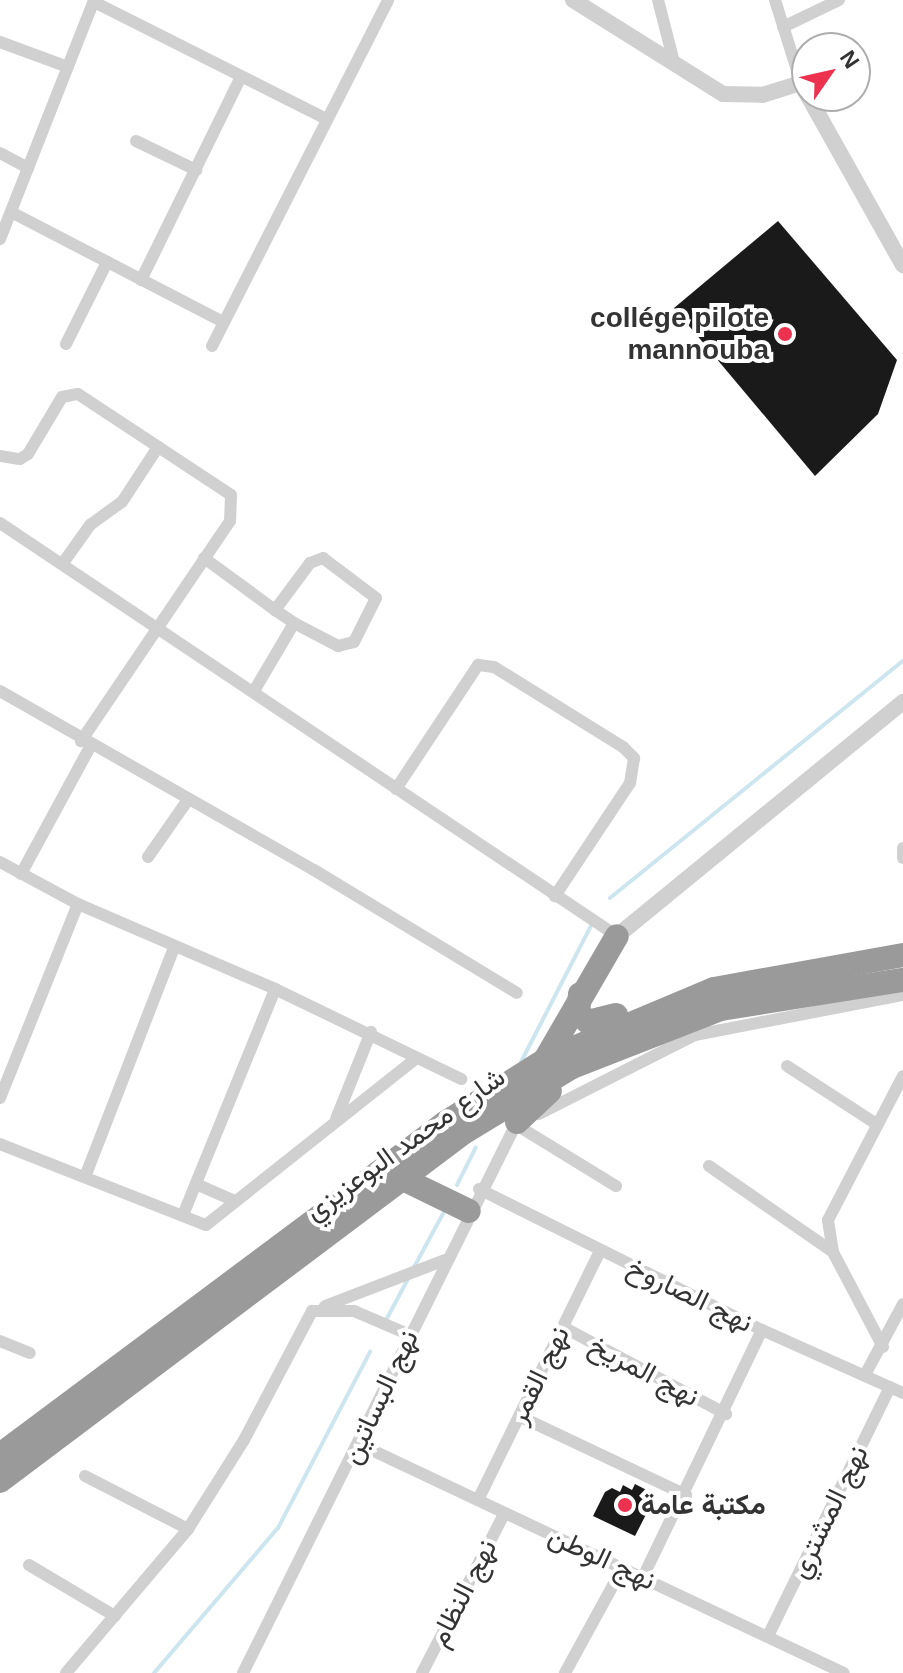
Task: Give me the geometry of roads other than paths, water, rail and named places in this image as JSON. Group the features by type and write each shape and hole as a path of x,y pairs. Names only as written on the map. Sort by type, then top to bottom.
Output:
{"highway":[{"path":"545,1060 580,994 617,936"},
{"name":"شارع محمد البوعزيزي","path":"0,1481 445,1123 545,1060 714,989 903,955"},
{"name":"شارع محمد البوعزيزي","path":"0,1455 127,1377 523,1095 618,1045 721,1009 903,980"},
{"path":"580,994 578,1013 592,1022 714,989"},
{"path":"516,1126 549,1092 618,1045"},
{"path":"403,1179 474,1200"},
{"path":"0,1439 65,1395 127,1377"},
{"path":"0,1498 88,1428 127,1377"}],"street":[{"path":"212,346 388,0"},
{"path":"573,0 708,87 737,96 791,92"},
{"path":"658,0 675,66"},
{"path":"775,0 791,50"},
{"path":"783,27 839,0"},
{"path":"0,239 94,1 327,119"},
{"path":"0,42 68,67"},
{"path":"141,280 241,77"},
{"path":"817,112 903,265"},
{"path":"136,141 196,170"},
{"path":"0,153 28,168"},
{"path":"11,212 223,322"},
{"path":"66,344 107,262"},
{"path":"0,456 20,459 28,454 54,407 69,393 88,400 231,495 230,521 159,626 86,744 21,874"},
{"path":"63,563 90,525 122,502 158,447"},
{"path":"0,523 159,626 617,936 903,702"},
{"path":"204,558 275,610 294,623 338,646 347,646 360,635 376,598 323,558 310,563 275,610"},
{"path":"254,691 294,623"},
{"path":"396,789 478,665 494,667 623,747 634,758 630,783 555,896"},
{"path":"0,691 86,744 314,870 517,993"},
{"path":"148,857 187,801"},
{"path":"903,848 903,858"},
{"path":"0,862 78,904 371,1032 461,1079"},
{"path":"0,1098 78,904"},
{"path":"85,1177 174,947"},
{"path":"183,1215 275,989"},
{"path":"516,1126 695,1035 903,995"},
{"path":"335,1122 371,1032"},
{"path":"0,1144 206,1225 417,1058"},
{"path":"787,1066 878,1125"},
{"path":"883,1347 833,1252 828,1220 903,1076"},
{"path":"516,1126 616,1186"},
{"name":"نهج البساتين","path":"243,1673 359,1444 474,1200 516,1126"},
{"path":"709,1166 833,1252"},
{"path":"196,1184 235,1201"},
{"name":"نهج الصاروخ","path":"474,1200 600,1251 762,1330 866,1373 903,1393"},
{"name":"نهج القمر","path":"478,1500 600,1251"},
{"path":"66,1673 188,1529 244,1440 306,1319 319,1308 445,1260"},
{"path":"866,1373 883,1347 903,1305"},
{"path":"319,1308 354,1311 410,1335"},
{"name":"نهج المريخ","path":"563,1327 726,1414"},
{"path":"643,1577 726,1414 762,1330"},
{"path":"0,1341 30,1353"},
{"name":"نهج المشتري","path":"768,1636 890,1387"},
{"path":"519,1416 686,1495"},
{"name":"نهج الوطن","path":"359,1444 844,1673"},
{"path":"85,1476 188,1529"},
{"name":"نهج النظام","path":"422,1673 504,1514"},
{"path":"29,1565 115,1616"},
{"path":"565,1673 623,1567"}],"waterway":[{"path":"610,898 903,661"},
{"path":"521,1062 591,926"},
{"path":"457,1185 476,1147"},
{"path":"413,1269 445,1210"},
{"path":"385,1322 409,1277"},
{"path":"154,1673 278,1528 370,1352"}],"place":[{"name":"collége pilote mannouba","path":"785,334"},
{"name":"مكتبة عامة","path":"625,1505"}]}
